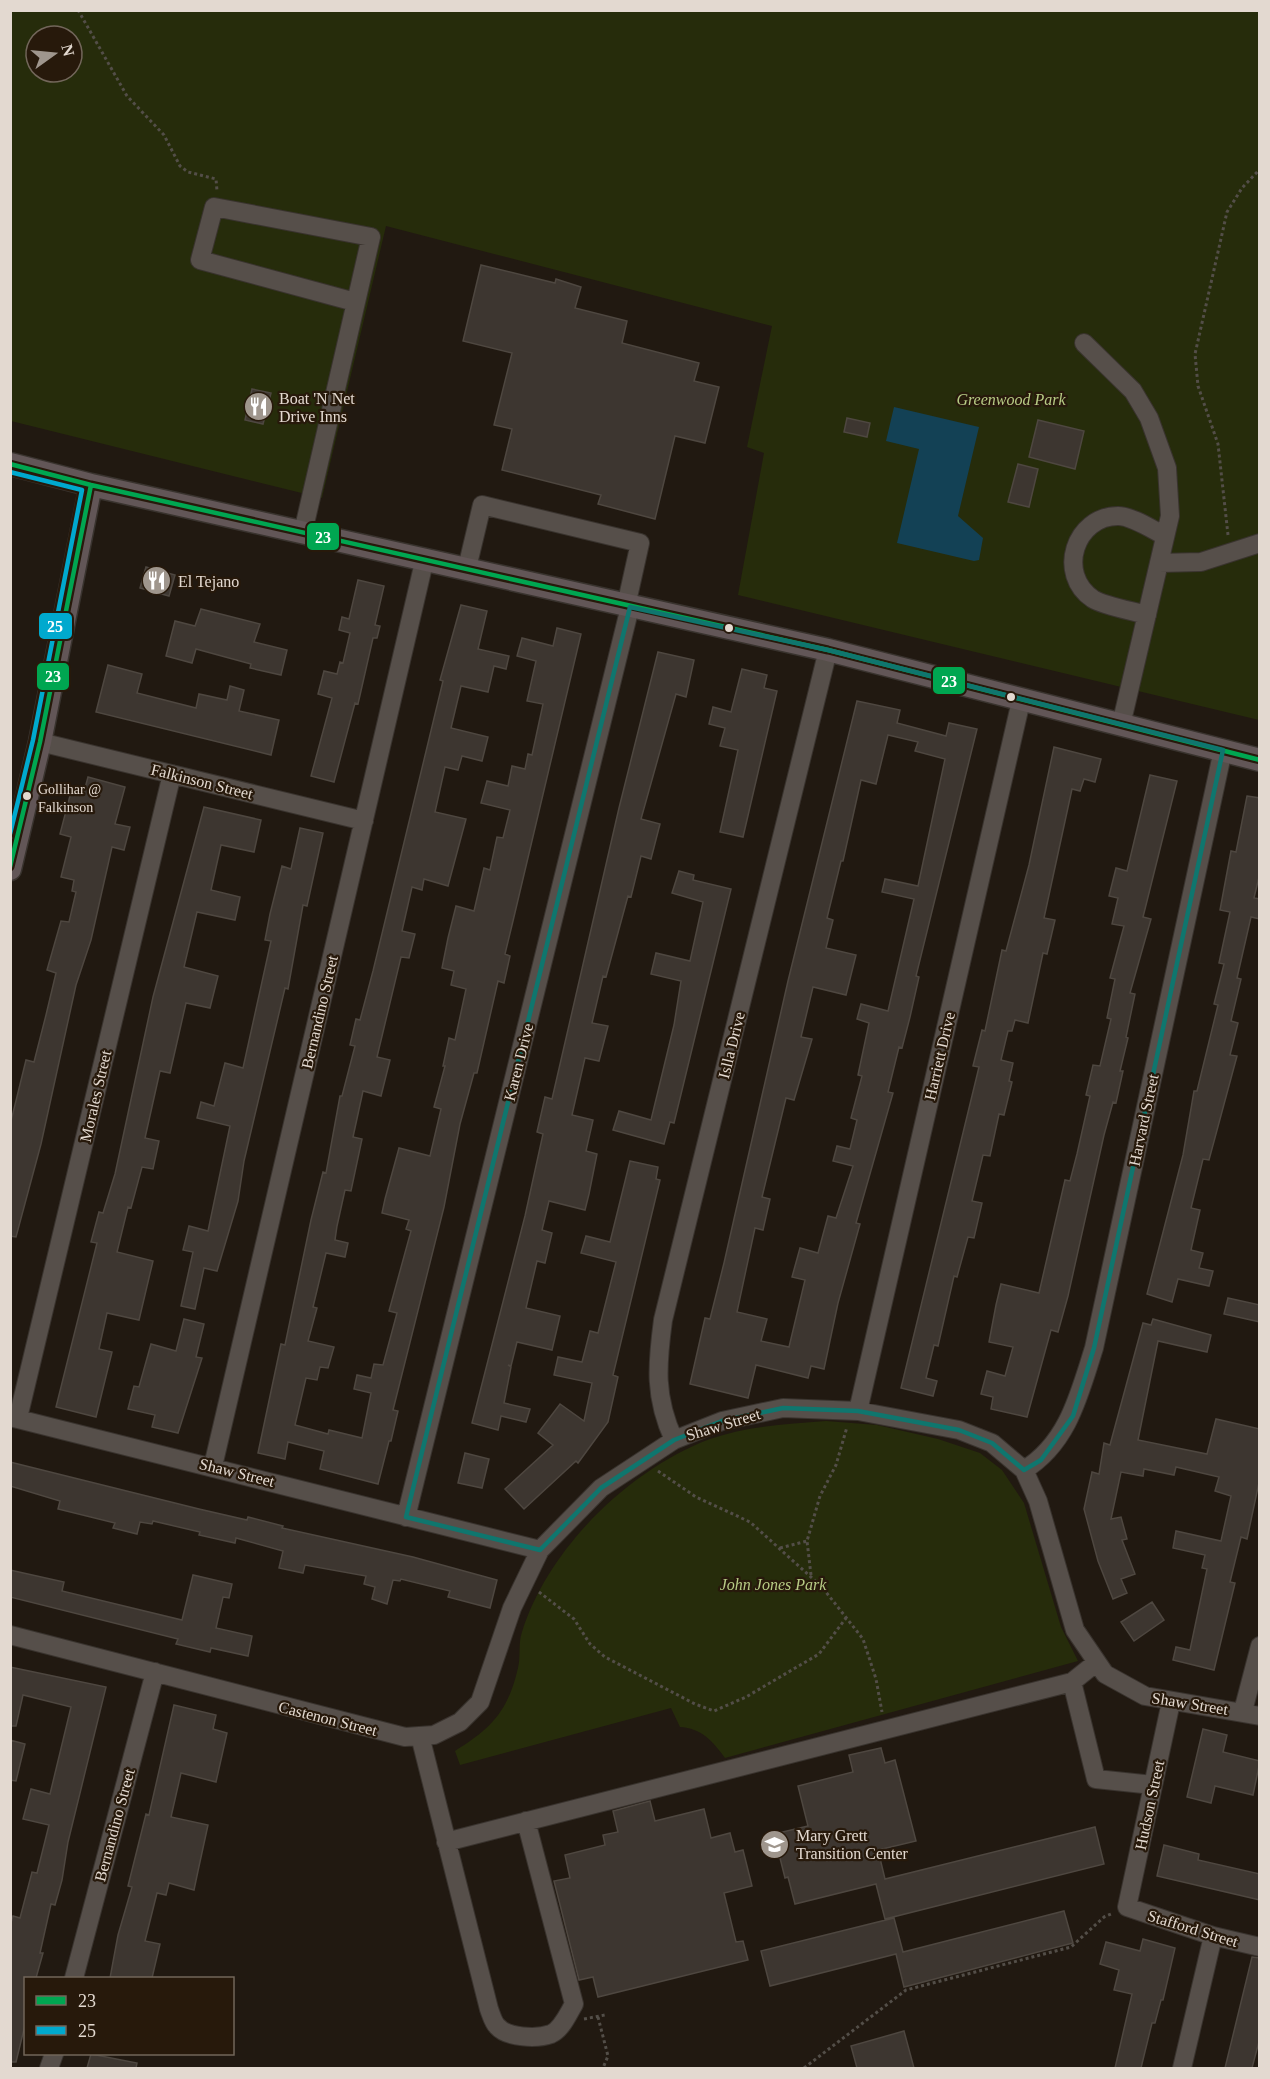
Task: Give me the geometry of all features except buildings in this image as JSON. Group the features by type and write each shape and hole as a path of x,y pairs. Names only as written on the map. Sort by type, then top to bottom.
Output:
{"main road":[{"path":"10,464 91,485 828,650 1260,760"},
{"path":"10,869 40,742 91,485"}],"street":[{"path":"303,532 370,237 214,207 200,260 355,303"},
{"path":"1084,343 1133,391 1149,418 1167,468 1170,516 1121,725"},
{"name":"Karen Drive","path":"406,1516 628,607 640,543 482,505 467,568"},
{"path":"1147,615 1093,599 1077,580 1072,557 1080,533 1098,519 1121,516 1165,536"},
{"path":"1159,563 1201,562 1260,543"},
{"name":"Bernandino Street","path":"213,1466 425,558"},
{"name":"Islla Drive","path":"674,1440 662,1415 656,1368 663,1320 828,650"},
{"name":"Harriett Drive","path":"851,1411 1021,701"},
{"name":"Falkinson Street","path":"40,742 364,821"},
{"name":"Harvard Street","path":"1024,1470 1041,1460 1073,1416 1094,1348 1223,750"},
{"name":"Morales Street","path":"14,1418 172,774"},
{"name":"Shaw Street","path":"14,1418 213,1466 540,1551 601,1488 674,1440 722,1421 783,1408 851,1411 959,1430 992,1443 1024,1470 1038,1501 1075,1630 1105,1674 1146,1696 1251,1714"},
{"name":"Castenon Street","path":"10,1635 405,1737 434,1735 460,1722 480,1702 512,1608 540,1551"},
{"path":"1251,1714 1260,1646"},
{"path":"446,1842 1072,1682 1097,1662"},
{"name":"Bernandino Street","path":"74,1977 154,1672"},
{"path":"1072,1682 1096,1779 1153,1785"},
{"name":"Hudson Street","path":"1127,1907 1171,1702"},
{"path":"420,1736 489,2009 496,2026 507,2033 529,2036 551,2034 563,2023 574,2004 526,1821"},
{"name":"Stafford Street","path":"1127,1907 1214,1936 1260,1947"},
{"path":"1182,2068 1214,1936"}],"path":[{"path":"78,10 127,96 164,135 180,166 188,172 216,179 218,208"},
{"path":"1232,553 1226,528 1218,444 1198,386 1195,354 1227,212 1242,188 1260,169"},
{"path":"811,1577 807,1540 820,1496 836,1465 851,1411"},
{"path":"642,1461 696,1497 750,1522 811,1577 863,1639 876,1679 884,1716"},
{"path":"780,1548 807,1540"},
{"path":"525,1582 574,1619 590,1644 605,1657 695,1704 714,1711 746,1697 819,1654 846,1618"},
{"path":"804,2068 906,1990 1071,1947 1104,1917 1127,1907"},
{"path":"598,2017 608,2056 603,2068"}],"highlighted area":[{"path":"630,607 828,650 1223,750 1094,1348 1073,1416 1041,1460 1024,1470 992,1443 959,1430 858,1411 783,1408 722,1421 674,1440 601,1488 540,1550 406,1517"}],"green space":[{"name":"Greenwood Park","path":"11,11 1259,11 1259,720 738,595 764,453 747,447 772,326 386,226 322,498 11,421"},
{"name":"John Jones Park","path":"826,1421 877,1425 938,1439 980,1453 1002,1470 1024,1503 1061,1627 1078,1661 725,1758 706,1736 680,1727 671,1708 460,1765 455,1751 489,1726 509,1696 518,1668 521,1636 534,1601 551,1571 571,1543 595,1516 621,1492 650,1471 679,1453 710,1439 753,1428"}],"water":[{"path":"894,407 979,427 958,516 983,538 979,560 974,561 897,543 919,449 886,441"}],"transit line":[{"name":"23","path":"10,464 91,485 828,650 1260,760"},
{"name":"25","path":"10,472 82,490 33,740 10,834"},
{"name":"23","path":"10,867 40,742 91,485"}],"place":[{"name":"Boat 'N Net Drive Inns","path":"258,407"},
{"name":"El Tejano","path":"157,581"},
{"name":"Gollihar @ Falkinson","path":"27,796"},
{"name":"Mary Grett Transition Center","path":"775,1844"}]}
